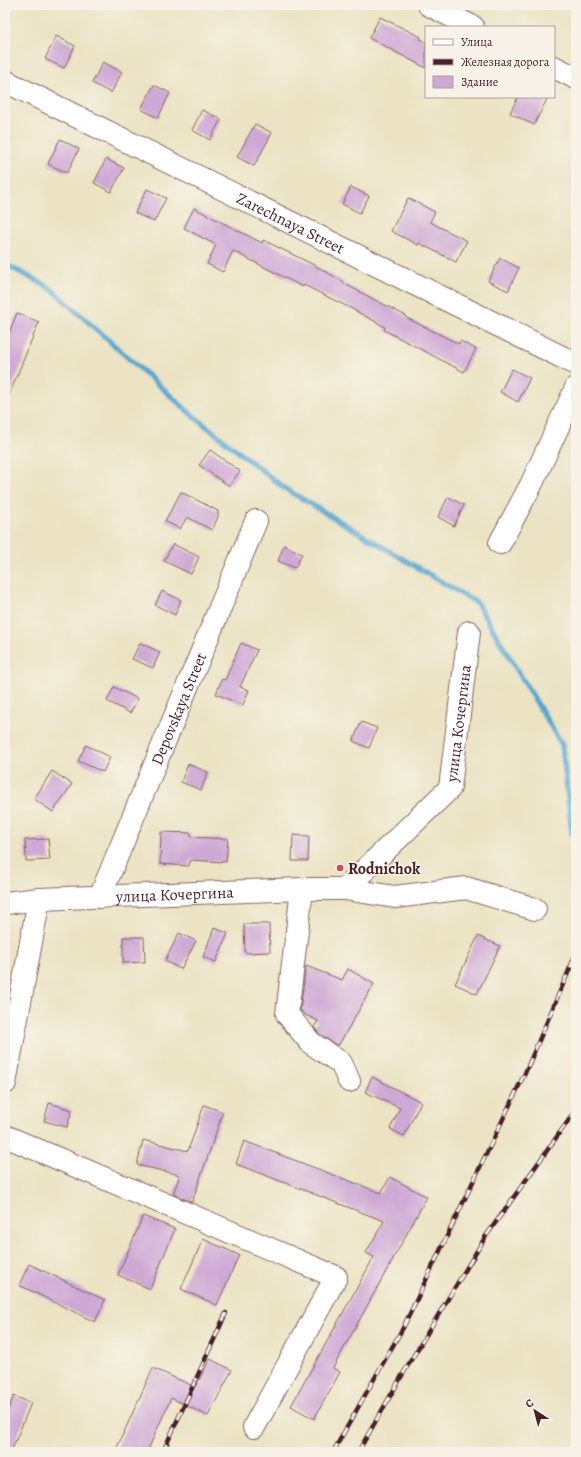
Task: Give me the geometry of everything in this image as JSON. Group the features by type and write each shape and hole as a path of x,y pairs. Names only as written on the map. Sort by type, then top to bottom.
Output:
{"street":[{"path":"429,5 471,26"},
{"path":"555,68 576,78"},
{"name":"Zarechnaya Street","path":"5,81 576,364"},
{"path":"500,543 532,485 576,388"},
{"name":"Depovskaya Street","path":"100,897 256,520"},
{"name":"улица Кочергина","path":"345,889 450,788 469,632"},
{"name":"улица Кочергина","path":"5,903 39,899 302,889 345,889 395,897 466,888 535,909"},
{"path":"302,889 287,1014 311,1043 341,1063 349,1081"},
{"path":"5,1083 39,899"},
{"path":"5,1136 336,1277 254,1427"}],"building":[{"path":"380,17 421,37 420,39 425,42 425,67 369,38"},
{"path":"56,36 75,46 64,68 45,59"},
{"path":"103,62 122,72 111,93 92,83"},
{"path":"154,85 170,93 158,118 141,109"},
{"path":"518,98 548,98 534,125 510,113"},
{"path":"202,110 221,119 210,140 192,130"},
{"path":"255,124 272,133 254,166 237,157"},
{"path":"60,139 79,149 67,173 48,164"},
{"path":"106,159 124,168 111,192 94,183"},
{"path":"351,187 369,196 360,213 342,204"},
{"path":"147,189 166,198 154,222 135,213"},
{"path":"408,198 435,212 430,222 467,241 456,262 419,243 418,245 391,231"},
{"path":"194,208 262,243 263,240 314,265 344,282 343,283 406,316 405,317 459,344 460,341 476,349 464,372 384,330 385,327 354,310 304,285 303,287 233,251 223,272 207,264 216,245 184,228"},
{"path":"500,258 519,268 508,291 488,281"},
{"path":"17,313 39,322 6,402 5,343"},
{"path":"512,369 530,378 518,402 500,392"},
{"path":"210,450 240,471 229,486 199,465"},
{"path":"181,492 218,511 218,517 212,530 187,517 180,529 165,521"},
{"path":"448,497 464,505 454,526 438,517"},
{"path":"173,544 199,557 191,574 164,561"},
{"path":"284,545 302,554 295,568 278,561"},
{"path":"162,591 181,600 175,615 155,605"},
{"path":"140,643 160,652 153,668 132,659"},
{"path":"241,643 257,650 240,687 249,690 243,705 216,694 222,679 225,680"},
{"path":"114,687 138,699 130,713 107,701"},
{"path":"361,722 377,728 369,748 353,741"},
{"path":"86,745 110,757 103,772 78,761"},
{"path":"188,764 208,772 201,790 181,782"},
{"path":"52,771 72,784 53,812 34,799"},
{"path":"161,832 191,833 191,837 228,839 226,862 190,860 189,866 160,864"},
{"path":"293,835 309,836 308,861 292,861"},
{"path":"48,839 50,860 26,861 25,840"},
{"path":"244,924 269,924 270,952 245,953"},
{"path":"214,928 228,933 216,962 203,957"},
{"path":"179,933 196,941 181,969 165,961"},
{"path":"478,936 500,946 477,994 455,984"},
{"path":"123,937 144,937 145,962 123,963"},
{"path":"306,966 342,980 348,969 374,984 338,1046 319,1034 314,1027 318,1021 304,1014 300,1010"},
{"path":"372,1077 421,1102 404,1136 390,1129 400,1108 365,1092"},
{"path":"49,1103 72,1110 67,1127 44,1121"},
{"path":"204,1105 223,1112 192,1202 173,1194 180,1175 137,1165 143,1140 188,1151"},
{"path":"244,1141 381,1193 390,1177 427,1197 333,1368 340,1372 314,1419 291,1406 374,1257 366,1253 384,1221 236,1164"},
{"path":"143,1216 175,1229 150,1289 118,1275"},
{"path":"203,1239 239,1255 217,1305 181,1289"},
{"path":"29,1264 105,1300 95,1322 19,1285"},
{"path":"210,1359 232,1370 208,1416 171,1398 147,1452 115,1452 153,1368 195,1387"},
{"path":"14,1396 31,1403 11,1452 5,1452 5,1417"}],"waterway":[{"path":"5,264 50,288 191,414 284,488 477,603 562,745 572,833 576,835"}],"railway":[{"path":"333,1452 404,1326 525,1073 576,954"},
{"path":"358,1452 411,1360 486,1236 576,1110"},
{"path":"163,1452 226,1313"}],"place":[{"name":"Rodnichok","path":"340,868"}]}
